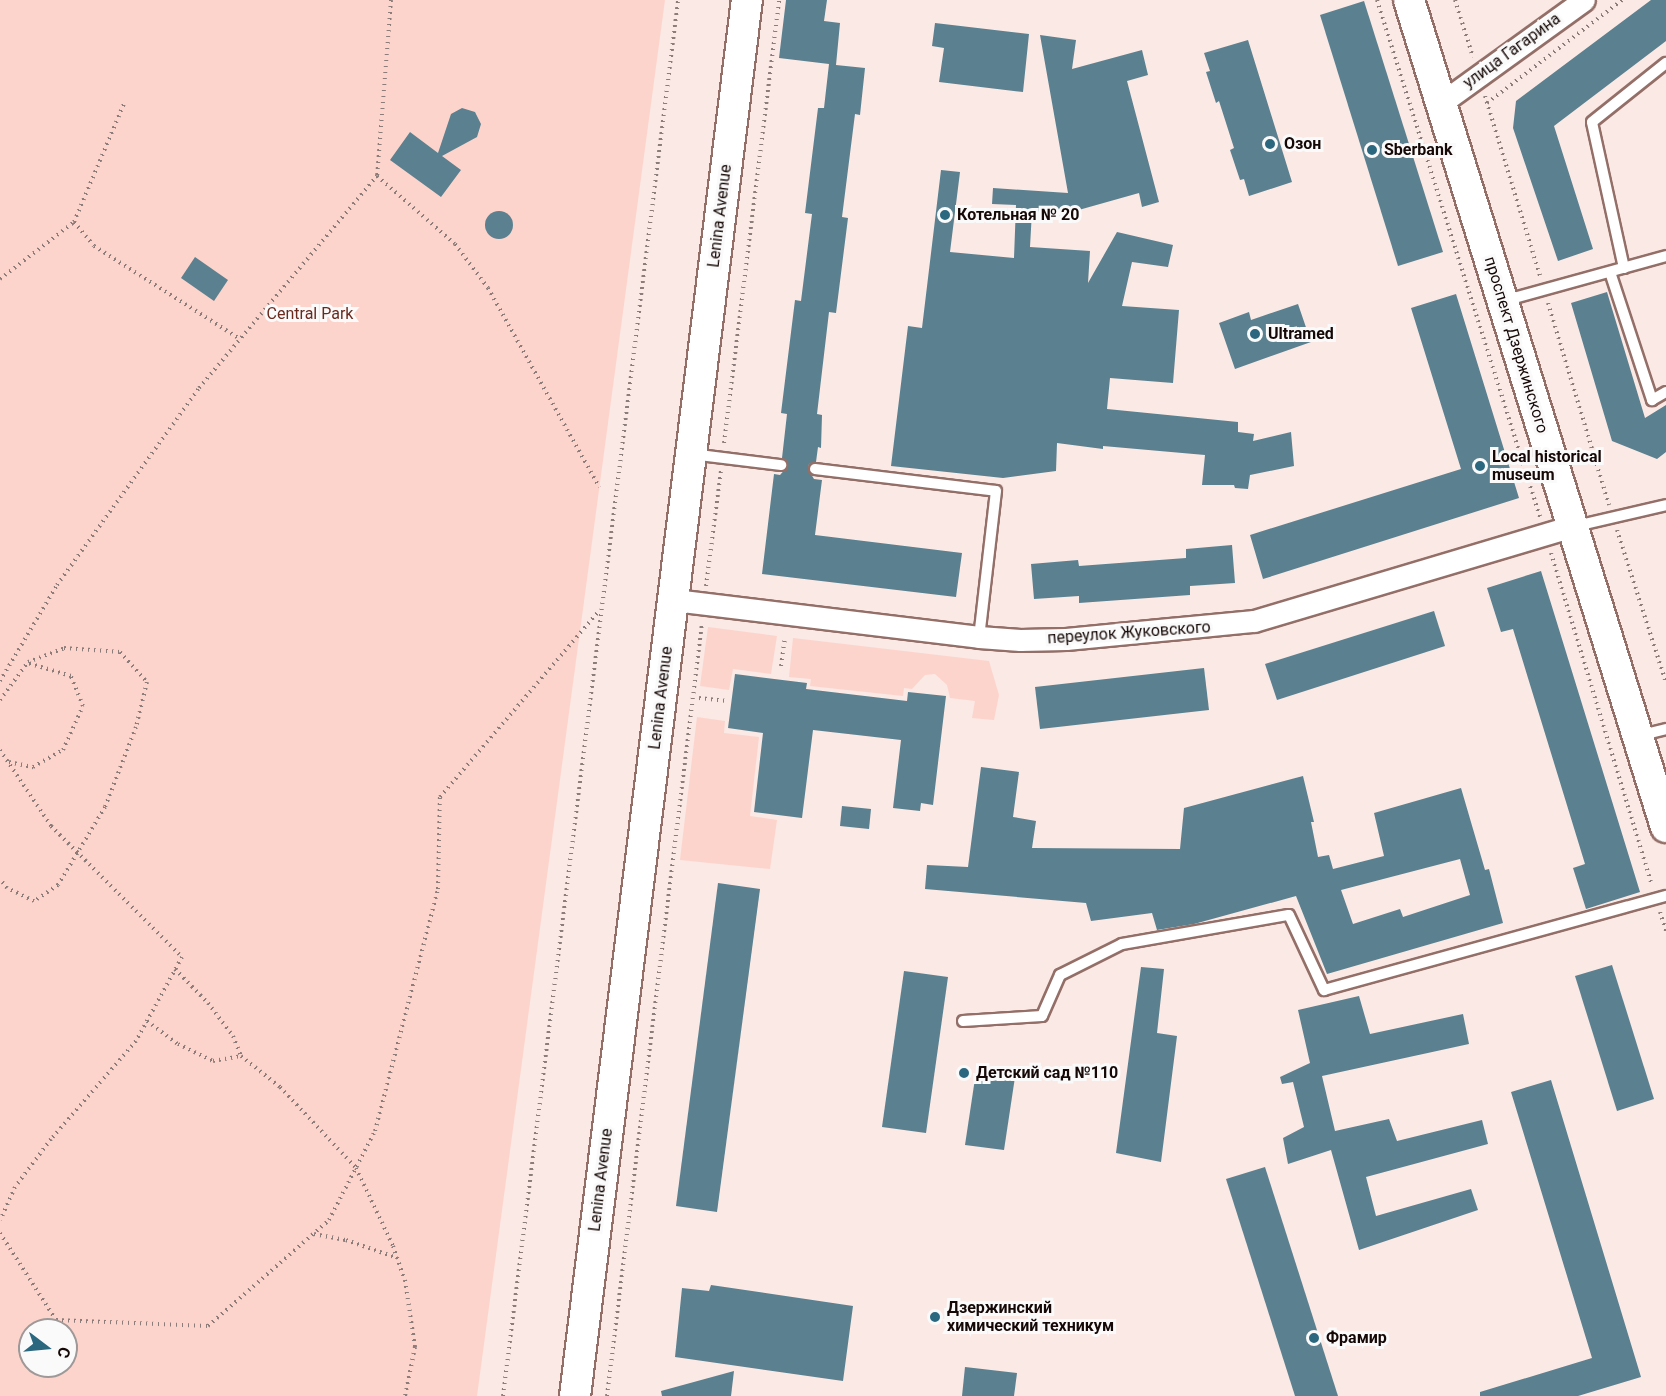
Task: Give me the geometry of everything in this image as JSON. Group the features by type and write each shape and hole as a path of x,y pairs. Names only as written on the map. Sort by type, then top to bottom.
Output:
{"main road":[{"name":"Lenina Avenue","path":"575,1396 747,0"},
{"name":"проспект Дзержинского","path":"1409,0 1503,301 1559,530 1652,733 1666,827"}],"street":[{"name":"улица Гагарина","path":"1441,103 1584,0"},
{"name":"переулок Жуковского","path":"674,600 979,637 1020,640 1066,639 1254,621 1559,530"}],"lane":[{"path":"1624,268 1592,122 1666,63"},
{"path":"1503,301 1666,256"},
{"path":"1610,272 1652,400 1666,392"},
{"path":"691,454 781,465"},
{"path":"815,469 996,491 979,637"},
{"path":"1559,530 1666,505"},
{"path":"963,1021 1042,1016 1060,975 1122,944 1290,915 1324,990 1661,897"}],"path":[{"path":"0,681 57,585 199,388 377,176 391,0"},
{"path":"503,1396 678,0"},
{"path":"607,1396 779,0"},
{"path":"1377,0 1559,530 1661,897 1666,931"},
{"path":"1455,0 1666,683"},
{"path":"1488,103 1622,0"},
{"path":"0,279 74,222 125,101"},
{"path":"377,176 429,218 455,244 488,288 599,488"},
{"path":"74,222 94,246 240,339"},
{"path":"0,1233 56,1320 208,1326 329,1220 375,1131 438,889 440,796 601,609"},
{"path":"781,666 785,639"},
{"path":"0,700 28,662 64,648 120,652 147,682 136,727 105,807 58,885 34,901 7,888 0,879"},
{"path":"8,762 33,767 63,750 83,706 71,676 28,662"},
{"path":"699,698 727,701"},
{"path":"0,750 51,826 182,957 136,1041 51,1139 15,1187 0,1220"},
{"path":"175,969 214,1011 233,1036 241,1056 280,1087 356,1168 405,1280 416,1347 405,1396"},
{"path":"147,1021 178,1044 213,1061 241,1056"},
{"path":"314,1234 346,1240 397,1258"}],"green space":[{"name":"Central Park","path":"0,0 665,0 477,1396 0,1396"},
{"path":"708,627 777,636 771,674 733,669 729,690 700,686"},
{"path":"793,638 989,661 999,695 994,720 972,718 975,701 950,698 947,685 935,674 925,675 912,689 904,688 903,696 810,686 811,679 789,677"},
{"path":"697,717 725,721 724,733 759,737 750,816 777,820 770,869 680,860"}],"building":[{"path":"786,0 827,0 824,21 840,23 836,65 865,68 860,115 855,114 842,217 848,218 836,313 829,312 817,414 822,415 821,448 818,447 816,462 809,464 808,469 814,479 822,480 815,535 962,553 956,597 762,574 774,474 780,475 788,466 788,462 782,458 787,414 781,413 795,300 801,301 812,214 805,213 818,108 824,108 829,64 779,58"},
{"path":"1651,0 1666,0 1666,41 1554,126 1593,249 1558,261 1513,128 1516,101"},
{"path":"1364,1 1443,252 1398,266 1320,15"},
{"path":"935,23 1029,34 1023,92 939,82 944,48 932,46"},
{"path":"1040,35 1076,40 1072,69 1142,50 1148,75 1127,81 1159,202 1142,207 1139,193 1068,213 1032,211 1030,247 1090,251 1088,283 1117,232 1173,245 1168,267 1132,262 1122,306 1179,310 1173,383 1110,378 1107,409 1238,422 1238,432 1254,434 1253,441 1291,432 1294,466 1250,475 1248,489 1235,488 1234,485 1202,485 1205,455 1103,446 1103,449 1057,443 1056,471 1003,478 891,466 908,326 922,328 941,170 960,172 950,252 1014,258 1016,205 992,204 993,188 1068,193"},
{"path":"1248,40 1292,182 1249,196 1244,179 1240,180 1230,150 1234,148 1219,101 1216,103 1206,72 1210,71 1204,53"},
{"path":"462,108 475,112 481,124 477,137 442,156 461,170 441,197 390,160 410,132 438,153 451,114"},
{"path":"499,211 509,215 513,225 509,235 499,239 489,235 485,225 489,215"},
{"path":"195,257 228,280 214,301 181,278"},
{"path":"1607,292 1645,418 1666,405 1666,452 1657,459 1612,441 1571,303"},
{"path":"1456,294 1519,498 1263,579 1250,535 1461,469 1411,308"},
{"path":"1298,304 1311,342 1235,369 1219,323 1249,312 1251,320"},
{"path":"1232,545 1235,583 1190,586 1190,595 1079,603 1079,596 1034,599 1031,564 1078,560 1079,566 1186,558 1186,549"},
{"path":"1541,571 1640,892 1586,909 1573,868 1585,864 1513,629 1501,632 1487,588"},
{"path":"1434,611 1445,646 1277,700 1265,664"},
{"path":"1204,668 1209,710 1040,729 1035,687"},
{"path":"735,674 807,683 806,689 907,701 908,692 946,696 933,805 921,803 920,811 893,808 901,740 813,730 802,818 754,812 763,733 728,728"},
{"path":"981,767 1019,772 1013,817 1036,821 1032,848 1180,849 1184,808 1303,776 1314,822 1311,822 1318,857 1329,855 1333,869 1384,856 1374,813 1461,788 1485,870 1489,869 1503,923 1327,974 1296,896 1194,924 1157,930 1152,913 1091,921 1086,903 925,889 927,865 968,867","holes":["1460,859 1470,895 1403,917 1400,909 1353,924 1341,890"]},
{"path":"842,806 871,809 869,829 840,826"},
{"path":"718,883 760,889 717,1212 676,1206"},
{"path":"1612,965 1654,1099 1617,1111 1575,976"},
{"path":"1141,967 1164,969 1157,1033 1177,1036 1161,1162 1116,1153"},
{"path":"904,971 948,977 926,1133 882,1127"},
{"path":"1359,996 1370,1034 1463,1014 1469,1044 1322,1076 1335,1131 1389,1119 1397,1141 1482,1120 1488,1144 1366,1177 1376,1216 1471,1189 1478,1210 1359,1250 1331,1150 1288,1164 1283,1138 1304,1127 1293,1082 1282,1084 1280,1077 1310,1063 1298,1010"},
{"path":"976,1072 1015,1077 1004,1150 965,1145"},
{"path":"1551,1080 1641,1377 1578,1396 1480,1396 1480,1392 1592,1358 1511,1092"},
{"path":"1265,1167 1338,1396 1295,1396 1226,1179"},
{"path":"711,1285 853,1306 843,1381 675,1357 682,1288 709,1291"},
{"path":"965,1367 1017,1373 1014,1396 962,1396"},
{"path":"734,1371 731,1396 662,1396 661,1391"}],"place":[{"name":"Озон","path":"1270,144"},
{"name":"Sberbank","path":"1372,150"},
{"name":"Котельная № 20","path":"945,215"},
{"name":"Ultramed","path":"1255,334"},
{"name":"Local historical museum","path":"1480,466"},
{"name":"Детский сад №110","path":"964,1073"},
{"name":"Дзержинский химический техникум","path":"935,1317"},
{"name":"Фрамир","path":"1314,1338"}]}
